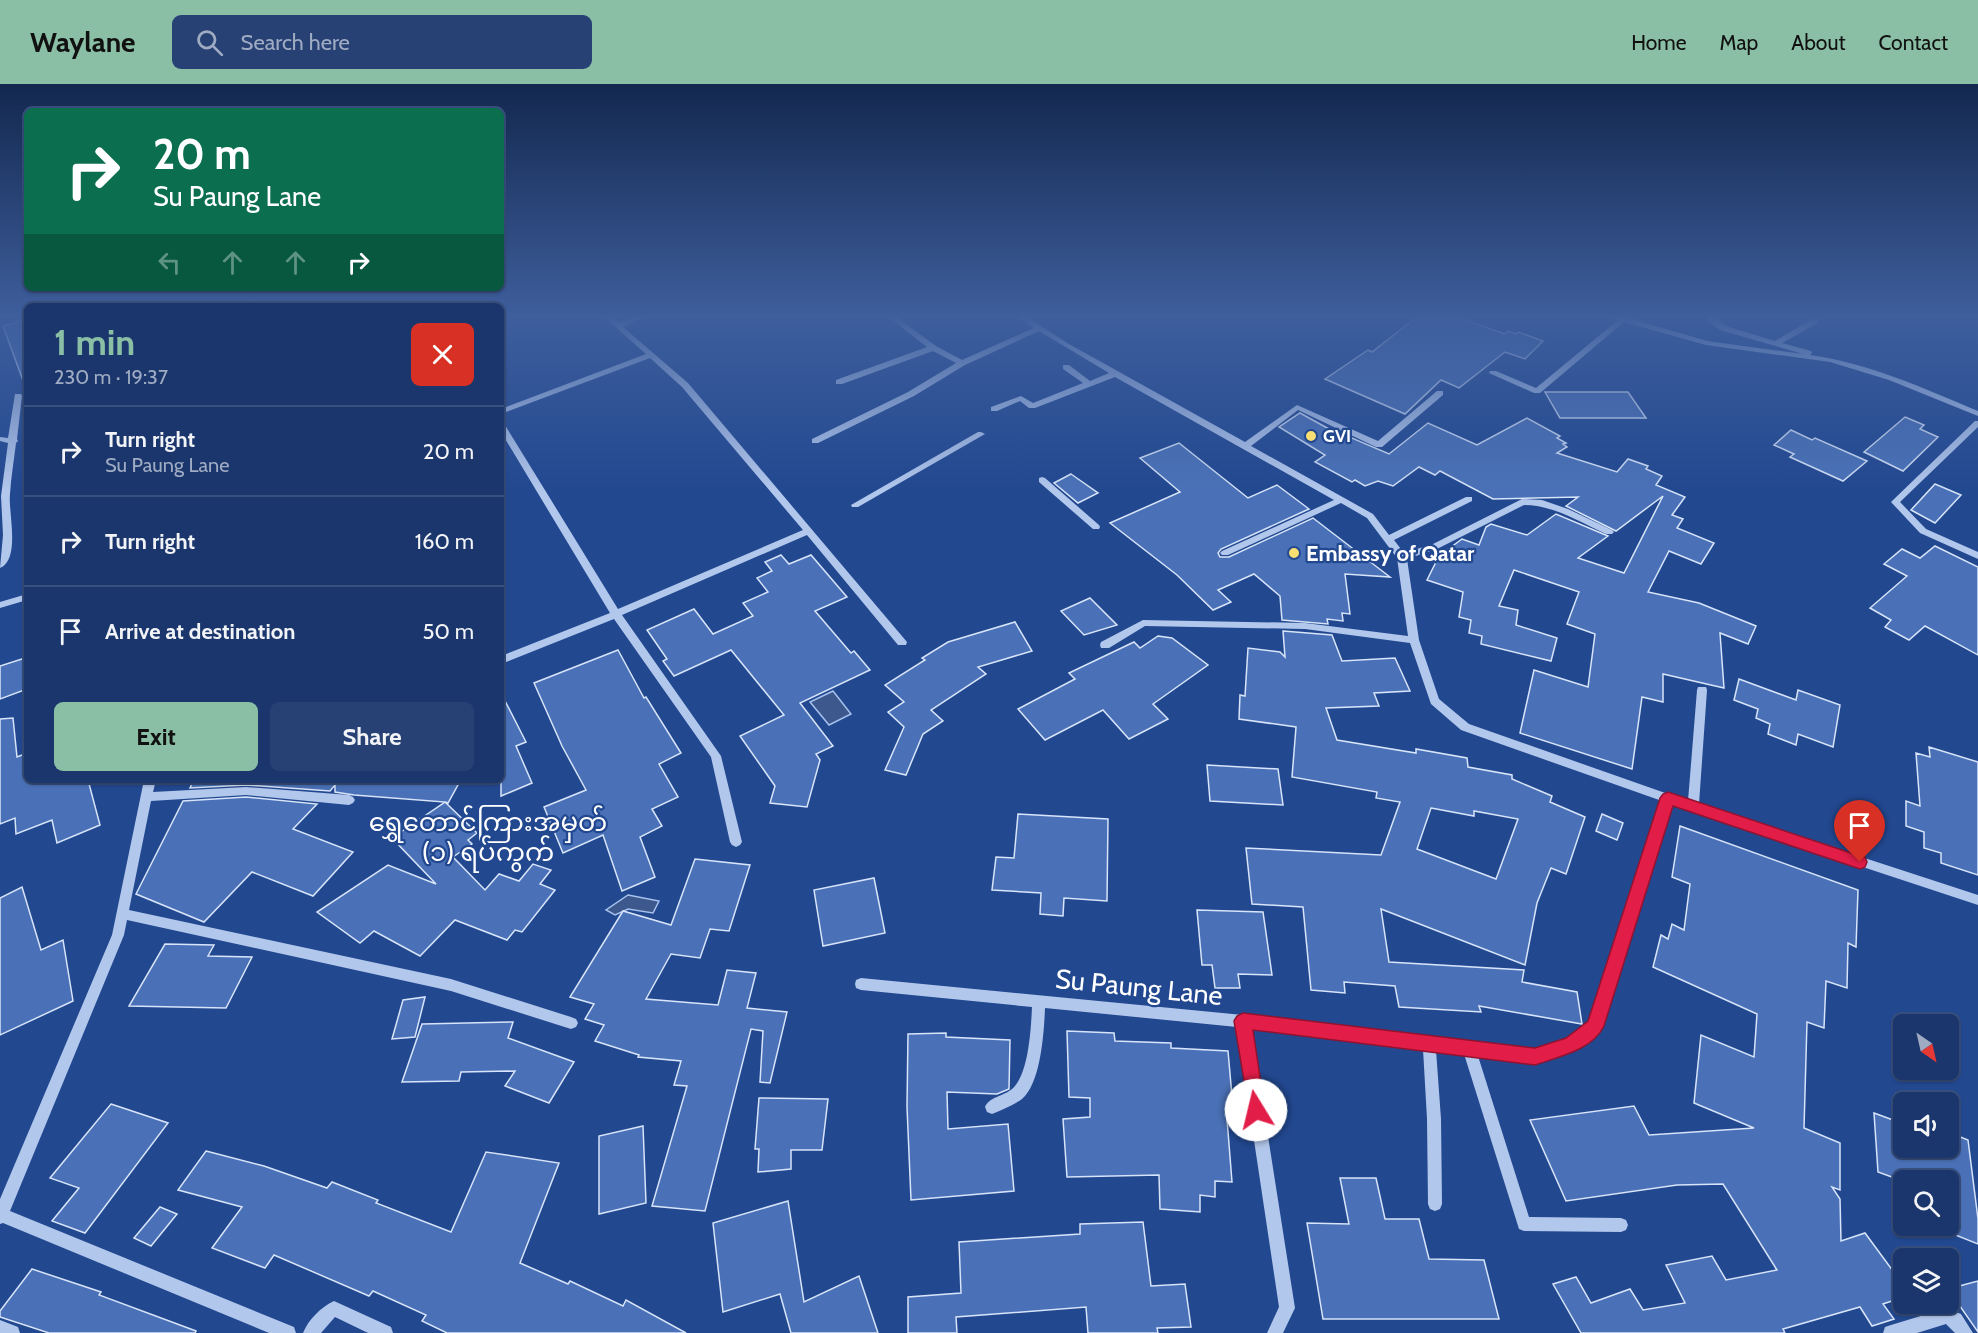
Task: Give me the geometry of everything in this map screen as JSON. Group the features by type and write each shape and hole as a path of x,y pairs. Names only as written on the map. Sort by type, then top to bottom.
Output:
{"street":[{"path":"504,411 600,374"},
{"path":"673,374 685,385 902,642"},
{"path":"839,382 860,374"},
{"path":"815,441 911,394 943,374"},
{"path":"1076,374 1089,384"},
{"path":"994,409 1020,398 1032,406 1114,374"},
{"path":"1116,374 1370,516 1402,557 1414,640 1435,701 1466,727 1693,807 1978,900"},
{"path":"1495,374 1537,391 1557,374"},
{"path":"1879,374 1977,413"},
{"path":"1244,447 1297,407 1378,445 1440,393"},
{"path":"0,565 4,561 8,535 5,496 14,441 18,396"},
{"path":"1978,423 1895,502 1923,531 1978,556"},
{"path":"504,430 616,614 716,756 736,842"},
{"path":"855,505 981,434"},
{"path":"0,439 14,441"},
{"path":"1042,480 1096,527"},
{"path":"1388,539 1469,499"},
{"path":"1226,553 1341,500"},
{"path":"1402,557 1436,546 1522,502 1539,502 1565,511 1609,532"},
{"path":"504,659 616,614 809,531"},
{"path":"0,605 24,598"},
{"path":"1105,645 1143,624 1305,626 1414,640"},
{"path":"1693,807 1702,690"},
{"path":"149,783 118,935 0,1216 288,1333"},
{"path":"146,797 246,791 349,800"},
{"name":"Su Paung Lane","path":"861,984 1243,1021 1535,1056 1571,1044 1595,1026 1668,798"},
{"path":"123,914 451,985 571,1023"},
{"path":"992,1107 1019,1092 1026,1080 1039,1025 1039,1001"},
{"path":"1243,1021 1287,1308 1275,1333"},
{"path":"1428,1043 1434,1119 1435,1204"},
{"path":"1469,1048 1524,1224 1621,1226"},
{"path":"311,1333 334,1309 385,1333"},
{"path":"1892,1333 1947,1316 1955,1320 1965,1333"},
{"path":"0,1328 12,1333"}],"water":[{"path":"833,691 851,714 829,725 810,702"},
{"path":"628,895 659,901 653,913 628,909 615,915 606,910"}],"building":[{"path":"1332,374 1477,374 1459,388 1441,380 1405,414 1325,379"},
{"path":"1545,392 1628,392 1646,418 1560,418"},
{"path":"1300,413 1349,440 1352,438 1389,454 1428,423 1477,445 1527,418 1560,436 1557,438 1566,443 1563,444 1567,447 1557,453 1617,472 1628,459 1648,466 1646,469 1662,476 1656,485 1685,497 1672,515 1683,519 1677,528 1714,543 1701,564 1669,551 1648,592 1699,603 1756,626 1748,644 1720,633 1724,688 1663,674 1663,702 1642,697 1632,769 1520,733 1534,670 1588,687 1595,634 1567,624 1579,592 1514,570 1499,606 1518,610 1516,625 1557,638 1551,661 1481,644 1482,636 1469,633 1471,620 1459,617 1463,592 1427,580 1439,556 1462,539 1479,545 1486,527 1491,524 1527,535 1556,514 1608,536 1578,558 1624,573 1663,496 1616,531 1566,506 1578,497 1493,499 1440,471 1435,475 1419,467 1393,486 1378,481 1365,486 1355,480 1352,482 1315,462 1325,455 1279,427"},
{"path":"1905,417 1924,425 1920,429 1938,437 1903,471 1864,452"},
{"path":"1791,430 1867,461 1843,481 1790,457 1794,454 1774,445"},
{"path":"1179,443 1248,498 1277,485 1309,509 1221,549 1218,553 1220,557 1229,557 1313,518 1390,577 1345,574 1350,614 1342,613 1343,621 1327,619 1328,624 1282,620 1280,596 1254,574 1218,590 1231,602 1213,610 1177,575 1110,523 1180,492 1140,458"},
{"path":"1071,474 1098,493 1078,503 1054,483"},
{"path":"1935,484 1961,495 1935,523 1911,510"},
{"path":"1935,546 1978,567 1978,655 1925,626 1909,640 1885,627 1891,620 1870,608 1907,576 1884,564 1902,549 1920,558"},
{"path":"781,555 789,564 811,555 847,597 815,611 851,653 854,651 870,670 800,703 833,746 816,754 820,760 807,807 770,803 775,786 740,736 784,715 731,650 674,676 663,661 667,659 647,630 694,609 713,634 753,616 743,603 768,592 757,578 772,571 765,562"},
{"path":"1090,598 1117,625 1084,635 1061,611"},
{"path":"1015,622 1032,651 978,667 986,674 931,710 943,721 923,734 906,775 885,770 904,727 888,712 904,702 885,685 925,660 922,658 948,642"},
{"path":"1283,631 1332,635 1342,661 1395,658 1410,691 1374,693 1379,706 1326,708 1337,740 1416,753 1416,749 1467,758 1468,767 1512,775 1512,779 1552,796 1550,802 1585,817 1566,874 1551,868 1537,903 1525,965 1381,909 1389,962 1524,970 1522,982 1577,992 1582,1024 1479,1006 1481,1012 1399,1007 1395,986 1344,982 1345,993 1311,990 1303,907 1252,904 1246,848 1381,855 1400,802 1376,798 1377,792 1292,777 1296,727 1239,719 1240,695 1245,696 1248,648 1280,652 1285,657","holes":["1431,808 1474,816 1474,811 1518,819 1496,879 1417,849"]},
{"path":"1158,636 1172,638 1208,665 1153,704 1168,719 1129,739 1103,710 1045,740 1018,709 1075,679 1069,673 1134,642 1140,648"},
{"path":"618,650 644,698 646,697 681,753 659,764 678,797 652,809 662,826 640,837 655,877 622,891 603,835 563,853 544,807 586,790 562,746 534,683"},
{"path":"24,658 24,690 0,699 0,666"},
{"path":"1739,679 1796,700 1798,690 1840,705 1833,747 1798,734 1796,745 1768,734 1770,724 1756,718 1758,709 1734,700"},
{"path":"504,699 526,742 516,746 532,783 501,796 501,783 504,783"},
{"path":"13,718 17,757 24,754 24,783 89,783 100,825 57,843 52,820 16,834 15,818 0,824 0,719"},
{"path":"1929,747 1978,762 1978,875 1941,863 1941,853 1924,848 1924,832 1906,826 1906,801 1920,806 1916,753 1930,757"},
{"path":"1207,765 1278,769 1283,805 1210,801"},
{"path":"192,783 459,783 448,803 335,792 335,785 330,791 246,785 190,788"},
{"path":"246,797 317,804 293,829 353,852 313,896 252,872 204,922 136,894 183,801"},
{"path":"445,802 477,833 468,840 472,844 453,857 485,890 499,874 519,881 533,864 551,870 540,884 555,890 522,932 515,930 507,940 455,920 420,956 374,931 360,943 317,912 388,865 436,884 392,838"},
{"path":"1018,814 1108,819 1107,901 1064,898 1063,916 1040,914 1041,893 992,890 996,857 1014,858"},
{"path":"1602,814 1623,823 1617,840 1596,831"},
{"path":"1680,826 1858,890 1856,947 1848,943 1847,988 1826,981 1824,1028 1807,1022 1804,1128 1840,1143 1840,1190 1832,1187 1840,1199 1841,1241 1865,1233 1893,1271 1893,1301 1883,1304 1894,1319 1872,1326 1860,1307 1783,1329 1785,1333 1581,1333 1553,1284 1576,1277 1591,1303 1630,1289 1643,1310 1685,1303 1666,1265 1712,1256 1726,1280 1777,1270 1723,1184 1677,1185 1566,1201 1530,1120 1634,1106 1649,1135 1754,1128 1694,1103 1701,1035 1754,1057 1757,1014 1653,967 1661,935 1668,939 1672,924 1684,930 1690,884 1672,877"},
{"path":"695,859 750,865 729,931 710,929 700,958 671,954 646,999 718,1005 727,970 756,973 747,1008 787,1012 770,1083 760,1082 763,1031 751,1029 705,1211 652,1206 687,1086 674,1085 681,1061 638,1057 639,1055 595,1041 604,1025 585,1019 594,1004 570,997 623,911 671,925"},
{"path":"874,878 885,933 823,946 814,890"},
{"path":"22,887 41,950 63,940 73,1001 0,1035 0,898"},
{"path":"1197,910 1263,912 1272,975 1238,974 1240,988 1215,988 1212,965 1202,965"},
{"path":"165,944 214,945 208,956 252,957 226,1008 129,1006"},
{"path":"425,997 415,1037 392,1039 403,1000"},
{"path":"513,1022 508,1038 574,1062 549,1103 505,1086 515,1071 461,1072 459,1081 402,1082 422,1024"},
{"path":"1067,1031 1114,1033 1115,1041 1171,1043 1171,1048 1228,1051 1234,1119 1227,1119 1232,1182 1215,1181 1215,1197 1200,1195 1200,1212 1160,1209 1159,1175 1067,1177 1063,1119 1090,1117 1090,1098 1069,1097"},
{"path":"946,1033 946,1037 1010,1040 1009,1089 997,1094 947,1092 948,1129 1008,1124 1014,1191 911,1200 907,1107 908,1034"},
{"path":"759,1098 828,1099 822,1150 791,1150 791,1169 758,1172 759,1149 755,1149"},
{"path":"111,1104 168,1123 85,1233 52,1221 79,1188 50,1178"},
{"path":"1874,1113 1893,1120 1893,1158 1959,1158 1959,1136 1968,1140 1978,1219 1978,1244 1958,1236 1959,1170 1893,1170 1893,1177 1878,1172"},
{"path":"643,1126 646,1203 599,1214 599,1136"},
{"path":"206,1151 264,1166 327,1188 332,1182 378,1200 376,1203 451,1232 486,1152 559,1163 520,1263 568,1284 570,1281 623,1306 626,1300 686,1333 447,1333 422,1321 426,1315 373,1291 369,1296 274,1255 265,1268 212,1248 242,1207 178,1190"},
{"path":"1340,1178 1376,1178 1385,1219 1419,1219 1429,1259 1484,1260 1499,1319 1323,1319 1307,1223 1349,1224"},
{"path":"788,1201 804,1302 859,1276 878,1333 791,1333 780,1294 723,1312 713,1223"},
{"path":"160,1207 177,1214 151,1246 134,1238"},
{"path":"1143,1222 1151,1286 1185,1284 1191,1327 1157,1328 1158,1333 1088,1333 1086,1307 956,1317 957,1333 908,1333 908,1297 961,1293 959,1242 1080,1234 1080,1224"},
{"path":"32,1269 101,1292 99,1295 196,1331 195,1333 49,1333 0,1317 0,1311"},
{"path":"1978,1281 1978,1332 1959,1305 1959,1286"}],"place":[{"name":"GVI","path":"1311,436"},
{"name":"Embassy of Qatar","path":"1294,553"}],"district":[{"name":"ရွှေတောင်ကြားအမှတ် (၁) ရပ်ကွက်","path":"488,837"}],"route":[{"path":"1256,1110 1243,1021 1535,1056 1571,1044 1595,1026 1632,917 1668,798 1860,862"}]}
